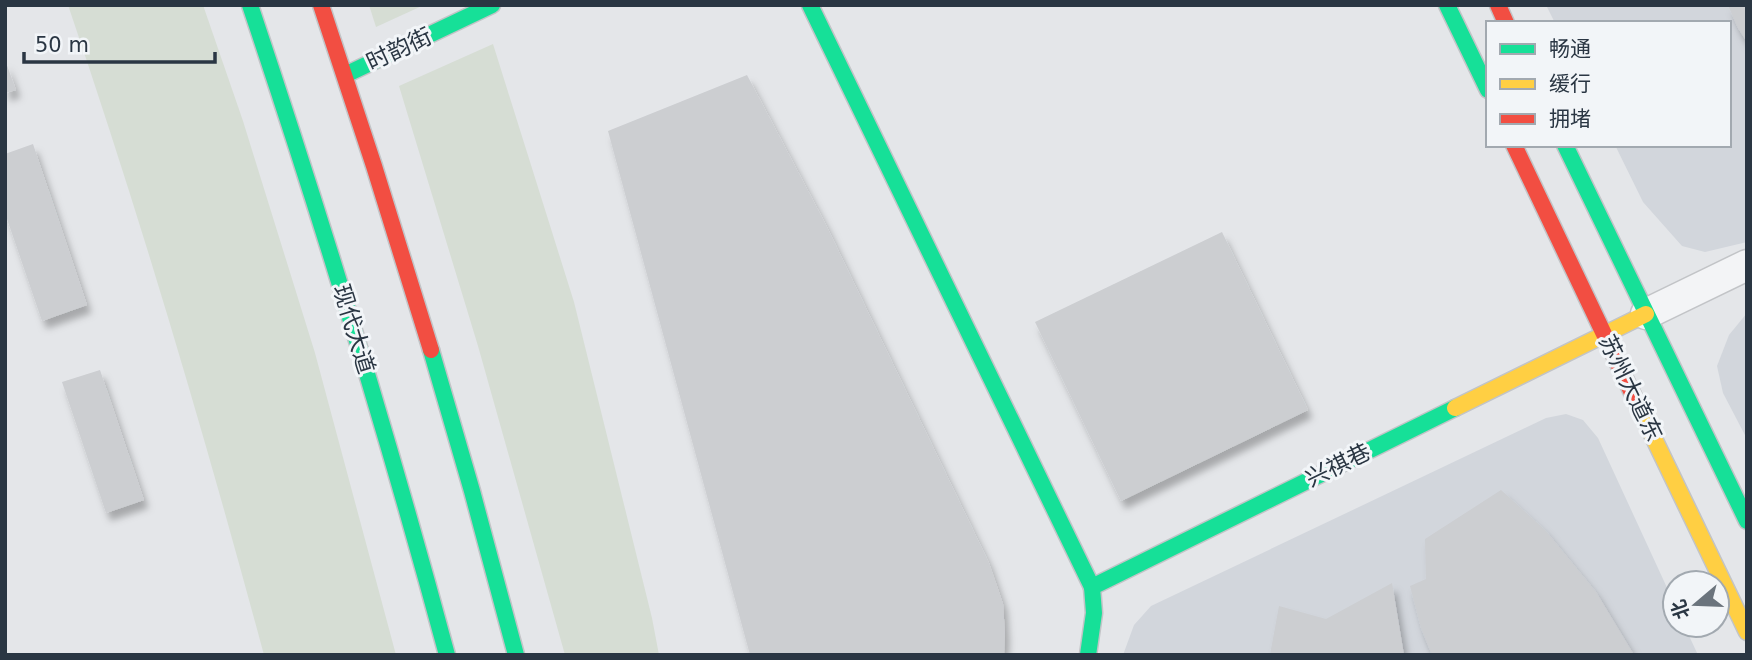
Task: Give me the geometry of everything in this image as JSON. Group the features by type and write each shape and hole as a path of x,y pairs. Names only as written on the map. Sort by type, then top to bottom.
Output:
{"main road":[{"name":"现代大道","path":"250,5 352,320 447,655"},
{"path":"321,5 422,323 490,555 516,655"},
{"name":"时韵街","path":"345,75 492,5"},
{"path":"810,5 1091,587 1095,614 1088,655"},
{"path":"1447,5 1486,86"},
{"path":"1498,5 1505,21"},
{"name":"苏州大道东","path":"1515,147 1747,632"},
{"name":"苏州大道东","path":"1566,147 1747,521"},
{"name":"兴祺巷","path":"1091,587 1646,314"}],"street":[{"path":"1646,314 1747,265"}],"shaded area":[{"path":"68,5 203,5 243,121 315,353 396,655 264,655 171,328"},
{"path":"369,5 424,5 376,27"},
{"path":"1546,5 1747,5 1747,242 1705,252 1682,246 1643,202 1616,147 1731,147 1731,21 1554,21"},
{"path":"493,44 574,302 659,655 565,655 478,346 399,86"},
{"path":"1747,313 1747,439 1723,393 1717,366 1729,335"},
{"path":"1566,414 1583,420 1598,438 1661,575 1661,639 1691,639 1698,655 1123,655 1134,625 1151,606 1546,418"}],"building":[{"path":"1728,5 1747,5 1747,42 1738,28"},
{"path":"5,60 16,90 5,93"},
{"path":"747,75 826,225 989,563 1003,604 1004,655 750,655 608,131"},
{"path":"33,144 87,305 42,321 5,213 5,154"},
{"path":"1222,232 1308,410 1121,501 1035,322"},
{"path":"100,370 144,500 106,513 62,382"},
{"path":"1501,490 1545,530 1596,592 1634,655 1432,655 1421,628 1410,586 1426,579 1425,539"},
{"path":"1392,583 1404,655 1270,655 1279,606 1326,619"}],"traffic: fast":[{"path":"250,5 353,328 447,655"},
{"path":"345,75 492,5"},
{"path":"810,5 1092,587"},
{"path":"1447,5 1486,86"},
{"path":"1566,147 1747,521"},
{"path":"431,350 516,655"},
{"path":"1088,655 1094,613 1092,587 1455,408"}],"traffic: slow":[{"path":"1455,408 1646,314"},
{"path":"1633,395 1747,632"}],"traffic: jam":[{"path":"321,5 431,350"},
{"path":"1498,5 1505,21"},
{"path":"1515,147 1633,395"}]}
